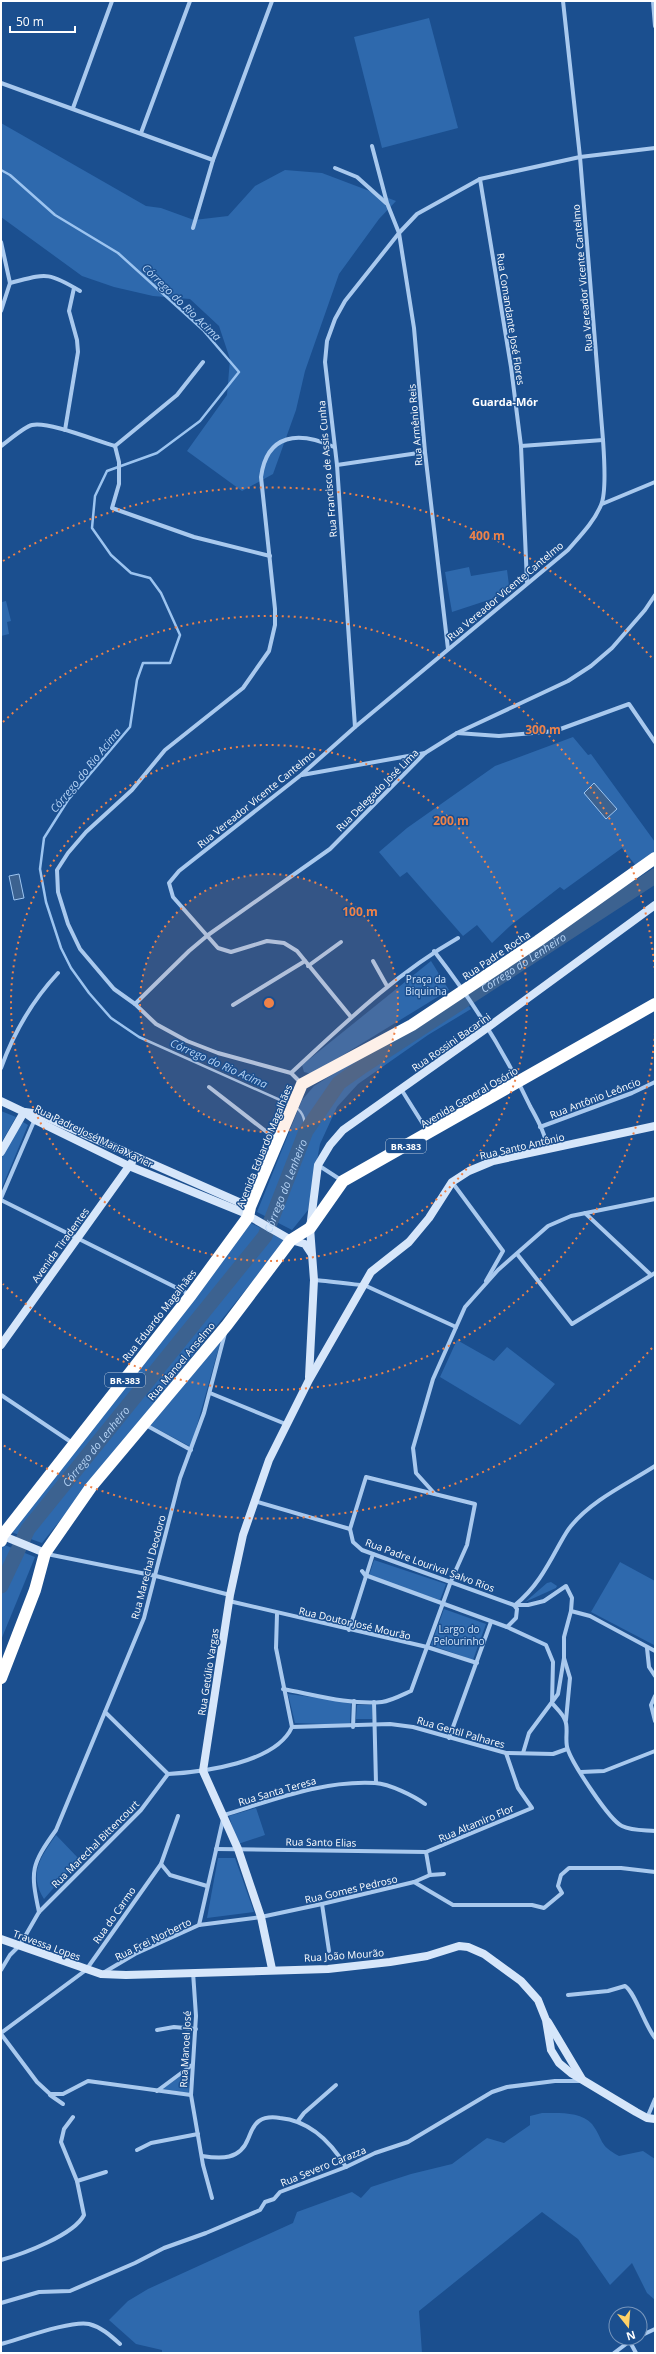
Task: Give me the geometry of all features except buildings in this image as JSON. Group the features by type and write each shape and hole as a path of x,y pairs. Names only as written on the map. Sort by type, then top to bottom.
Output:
{"highway":[{"name":"Rua Padre Rocha","path":"300,1089 412,1025 466,992 655,858"},
{"name":"Avenida General Osório","path":"291,1240 310,1228 343,1181 429,1134 655,1004"},
{"name":"Avenida Eduardo Magalhães","path":"252,1216 283,1125 300,1089"},
{"name":"Rua Eduardo Magalhães","path":"4,1538 74,1444 252,1216"},
{"name":"Rua Manoel Anselmo","path":"42,1553 91,1487 227,1325 291,1240"},
{"name":"BR-383","path":"1,1678 35,1590 42,1553"}],"street":[{"path":"73,108 112,1"},
{"path":"142,134 190,1"},
{"path":"193,228 213,160 272,1"},
{"name":"Rua Vereador Vicente Cantelmo","path":"208,935 173,897 169,883 179,871 301,775 355,727 527,582 568,550 591,522 602,504 605,468 604,440 580,157 563,1"},
{"path":"653,1 655,26"},
{"path":"1,83 213,160"},
{"name":"Rua Armênio Reis","path":"372,146 387,203 399,233 414,328 425,452 448,649"},
{"name":"Rua Francisco de Assis Cunha","path":"355,727 337,465 325,362 328,341 335,319 345,301 399,233 417,214 480,179 580,157 655,148"},
{"name":"Rua Armênio Reis","path":"335,168 357,177 387,203"},
{"name":"Rua Comandante José Flores","path":"480,179 511,367 520,446 527,582"},
{"path":"1,242 10,283 1,311"},
{"path":"10,283 48,275 80,292"},
{"path":"65,430 78,352 69,311 74,288"},
{"path":"115,446 177,395 203,362"},
{"path":"1,446 32,425 65,430 115,446"},
{"path":"300,1089 291,1073 218,1053 187,1041 156,1024 135,1004 114,989 80,949 68,924 58,892 57,870 68,853 86,832 132,790 165,750 243,688 267,656 275,625 270,556 260,477 263,462 272,448 284,440 294,438 315,438 334,447"},
{"path":"520,446 604,440"},
{"path":"115,446 118,462 119,484 111,506 114,509 194,537 270,556"},
{"path":"337,465 425,452"},
{"path":"602,504 655,482"},
{"name":"Rua Delegado José Lima","path":"135,1004 184,955 208,935 330,849 426,753 457,733 568,681 591,666 612,648 645,610 655,595"},
{"path":"457,733 499,736 555,731 629,704 655,742"},
{"path":"301,775 426,753"},
{"name":"Rua Rossini Bacarini","path":"309,1380 314,1280 310,1228 318,1165 330,1145 343,1130 487,1028 655,905"},
{"path":"208,935 218,948 226,952 236,951 267,941 279,941 292,947 351,1016"},
{"path":"291,1073 351,1016 387,986 434,951 458,938"},
{"path":"308,966 341,942"},
{"path":"434,951 466,992 480,1013 518,1082 540,1127 548,1149"},
{"path":"233,1005 305,961"},
{"path":"373,961 387,986"},
{"path":"1,1068 11,1040 26,1014 58,973"},
{"name":"Rua Antônio Leôncio","path":"540,1127 632,1093 655,1082"},
{"path":"209,1087 278,1140"},
{"path":"401,1089 429,1134"},
{"name":"Rua Padre José Maria Xavier","path":"1,1101 24,1112 134,1156 252,1216"},
{"path":"1,1152 24,1112"},
{"path":"37,1117 1,1199 191,1295"},
{"name":"Rua Padre José Maria Xavier","path":"37,1117 130,1166 252,1216"},
{"name":"Rua Santo Antônio","path":"309,1380 374,1267 392,1257 409,1242 429,1218 452,1182 460,1176 487,1163 655,1126"},
{"name":"Avenida Tiradentes","path":"1,1345 130,1166 134,1156"},
{"path":"318,1165 343,1181"},
{"path":"452,1182 502,1251 483,1286"},
{"path":"436,1495 416,1473 413,1448 433,1379 465,1307 483,1286 548,1226 571,1216 655,1199"},
{"path":"516,1254 572,1324 653,1273 585,1213"},
{"path":"252,1216 272,1230 291,1240 305,1244 311,1252"},
{"path":"314,1280 339,1281 360,1286 364,1285 456,1327"},
{"name":"Rua Marechal Deodoro","path":"38,1912 32,1882 38,1855 56,1830 144,1618 180,1478 192,1450 210,1393 227,1325"},
{"name":"Rua Getúlio Vargas","path":"203,1771 229,1598 243,1535 269,1460 288,1425 309,1380"},
{"path":"210,1393 288,1425"},
{"path":"1,1395 74,1444"},
{"path":"144,1424 192,1450"},
{"path":"514,1605 528,1594 536,1583 570,1526 589,1508 655,1466"},
{"path":"254,1501 350,1530 366,1477 475,1504 467,1545 442,1603 411,1691 384,1702 374,1702 354,1701 284,1690"},
{"name":"Rua Padre Lourival Salvo Rios","path":"350,1530 357,1546 373,1554 514,1605"},
{"path":"4,1538 42,1553"},
{"name":"Rua Doutor José Mourão","path":"42,1553 156,1576 277,1614 427,1648 477,1663"},
{"path":"349,1630 373,1554"},
{"path":"362,1571 365,1576 442,1603 539,1640 548,1648 553,1662 552,1703 566,1720"},
{"path":"514,1605 528,1605 544,1600 556,1594 564,1585 572,1598 571,1611 564,1637 564,1658 559,1691 552,1703 529,1733 523,1753"},
{"path":"507,1627 516,1618 517,1609 514,1605"},
{"path":"571,1611 590,1616 655,1651"},
{"path":"105,1712 168,1774 221,1768 257,1756 286,1737 292,1727 276,1648 277,1614"},
{"path":"449,1738 492,1622"},
{"path":"647,1648 649,1667 655,1676"},
{"path":"564,1658 570,1678 566,1720 567,1749 576,1768 581,1772 596,1796 619,1824 628,1829 655,1831"},
{"path":"655,1696 651,1705 655,1721"},
{"path":"353,1726 354,1701"},
{"path":"374,1702 373,1725 376,1783"},
{"name":"Rua Gentil Palhares","path":"292,1727 390,1724 413,1727 506,1753 553,1754 567,1749"},
{"path":"581,1772 604,1771 655,1751"},
{"name":"Rua Altamiro Flor","path":"426,1852 532,1808 518,1788 506,1753"},
{"path":"203,1771 238,1849 261,1917 272,1969"},
{"name":"Rua Marechal Bittencourt","path":"1,1970 10,1954 20,1945 38,1912 141,1810 168,1774"},
{"name":"Rua Santa Teresa","path":"224,1815 313,1788 332,1785 376,1783 414,1796 425,1804"},
{"path":"199,1924 224,1815"},
{"name":"Rua do Carmo","path":"1,2033 86,1970 161,1864 178,1816"},
{"name":"Rua Santo Elias","path":"216,1849 426,1852"},
{"path":"426,1852 430,1874"},
{"path":"161,1864 170,1875 207,1886"},
{"path":"414,1882 453,1905 532,1905 544,1908 562,1893 558,1886 561,1875 569,1868 600,1867 655,1872"},
{"name":"Rua Gomes Pedroso","path":"261,1917 414,1882 430,1874 444,1874"},
{"path":"322,1904 329,1951"},
{"name":"Rua Frei Norberto","path":"101,1974 136,1954 199,1924 261,1917"},
{"name":"Travessa Lopes","path":"1,1939 86,1970"},
{"name":"Rua João Mourão","path":"86,1970 101,1974 272,1969 328,1969 390,1962 427,1956 459,1946 468,1947 484,1954 521,1981 538,2000 546,2020 551,2050 567,2071 651,2118"},
{"name":"Rua Manoel José","path":"193,1972 196,2029 192,2065 191,2095 202,2156 212,2198"},
{"path":"568,1995 608,1991 625,1986 640,2007 647,2026 655,2038"},
{"path":"157,2030 174,2027 196,2029"},
{"path":"1,2033 37,2082 63,2104"},
{"path":"157,2092 192,2065"},
{"name":"Rua Severo Carazza","path":"1,2303 39,2292 70,2291 135,2263 164,2248 213,2231 260,2210 265,2202 274,2199 280,2192 346,2167 375,2153 414,2139 478,2099 500,2090 555,2081 585,2080"},
{"path":"50,2094 62,2094 88,2081 157,2092 191,2095"},
{"path":"298,2121 304,2113 336,2085"},
{"path":"651,2118 655,2098"},
{"path":"1,2260 24,2253 51,2241 82,2219 84,2215 83,2206 77,2181 61,2142 64,2129 73,2117"},
{"path":"202,2156 220,2158 238,2152 245,2146 256,2124 262,2119 275,2117 298,2121 328,2141 346,2167"},
{"path":"137,2150 151,2143 198,2134"},
{"path":"77,2181 106,2172"},
{"path":"1,2344 71,2324 88,2323 105,2331 120,2344"},
{"path":"614,2353 622,2346"}],"green space":[{"path":"429,18 458,128 382,148 354,37"},
{"path":"1,123 146,206 161,208 194,220 228,216 255,186 285,170 322,173 396,201 379,219 339,274 305,371 296,410 273,474 242,491 187,451 227,395 230,359 219,326 190,299 153,296 114,287 82,276 1,217"},
{"path":"469,567 471,576 507,570 510,593 452,612 445,572"},
{"path":"1,598 2,602 6,601 11,621 7,622 9,634 1,636"},
{"path":"573,737 588,755 591,754 655,842 655,851 636,866 622,848 564,890 560,887 510,926 492,943 477,925 463,936 407,872 400,877 379,852 407,828 495,766"},
{"name":"Praça da Biquinha","path":"431,961 449,990 312,1074 304,1072 302,1065"},
{"path":"461,995 471,1009 428,1035 358,1084 337,1107 320,1144 308,1210 292,1230 257,1212 302,1100 314,1086"},
{"path":"1,1111 16,1117 1,1143"},
{"path":"23,1122 28,1125 1,1190 1,1157"},
{"path":"251,1223 285,1241 42,1543 11,1532"},
{"path":"222,1336 191,1447 150,1425"},
{"path":"457,1340 494,1361 507,1347 555,1384 520,1425 440,1377"},
{"path":"2,1544 35,1557 1,1640 1,1546"},
{"path":"374,1560 446,1584 440,1600 369,1576"},
{"path":"620,1562 655,1581 654,1645 591,1612"},
{"path":"551,1582 557,1586 556,1588 525,1602 547,1583"},
{"name":"Largo do Pelourinho","path":"444,1609 486,1624 473,1660 431,1645"},
{"path":"288,1694 351,1702 350,1725 295,1723"},
{"path":"357,1705 372,1705 372,1719 356,1719"},
{"path":"256,1808 265,1835 238,1844 229,1816"},
{"path":"56,1835 79,1859 44,1899 39,1890 37,1881 38,1866 41,1858"},
{"path":"218,1858 235,1858 254,1912 207,1918"},
{"path":"188,2071 189,2093 162,2089"},
{"path":"542,2113 562,2113 582,2117 592,2124 604,2145 612,2152 619,2156 643,2151 655,2159 655,2300 647,2293 632,2263 610,2285 578,2239 542,2212 419,2311 422,2353 162,2353 162,2350 136,2344 109,2320 128,2301 148,2289 293,2223 297,2212 352,2192 361,2198 371,2187 411,2174 452,2164 487,2138 504,2143 530,2125 530,2116"}],"shaded area":[{"path":"594,783 617,809 606,819 584,793"},
{"path":"19,874 24,898 14,900 9,876"}],"waterway":[{"name":"Córrego do Rio Acima","path":"1,170 10,175 55,215 118,253 203,330 239,372 200,421 157,453 107,471 95,496 92,528 111,555 131,573 150,578 161,593 180,635 170,663 143,663 137,680 130,727 68,800 44,838 40,869 46,902 61,948 71,968 89,993 111,1018 139,1037 289,1104"},
{"name":"Córrego do Lenheiro","path":"1,1586 28,1529 265,1236 306,1131 339,1083 655,876"},
{"name":"Córrego do Rio Acima","path":"295,1107 302,1114 306,1131"}],"district":[{"name":"Guarda-Mór","path":"505,401"}]}
